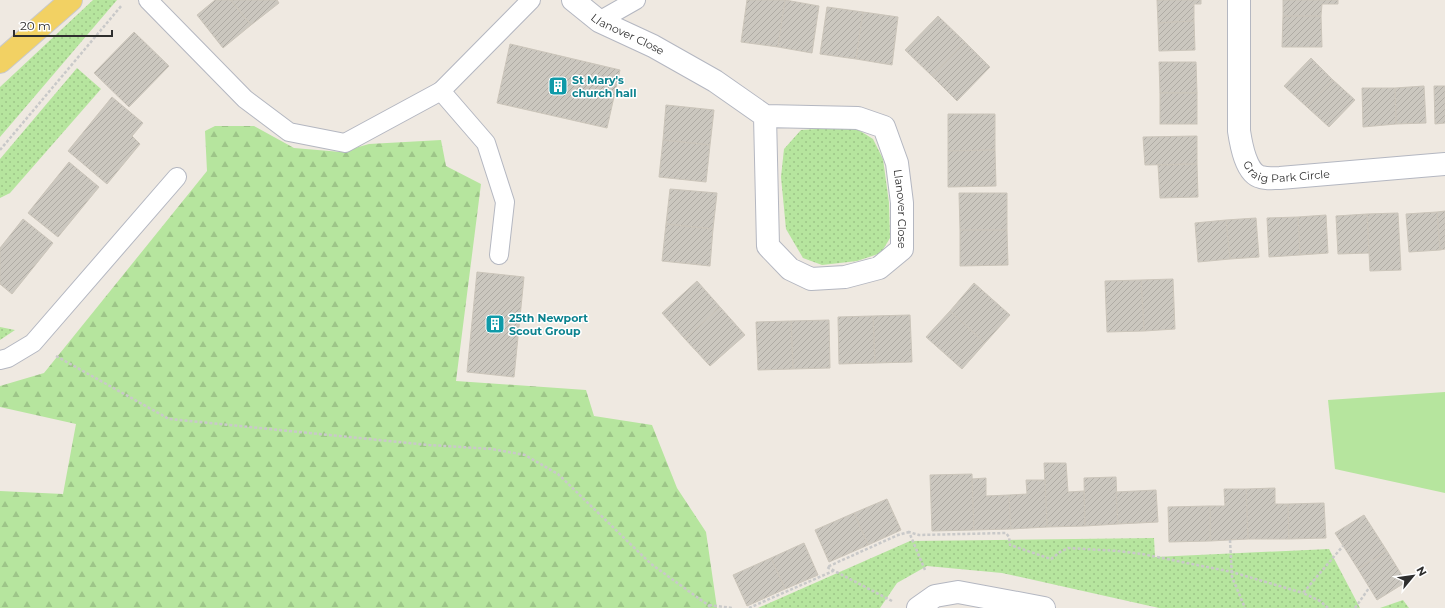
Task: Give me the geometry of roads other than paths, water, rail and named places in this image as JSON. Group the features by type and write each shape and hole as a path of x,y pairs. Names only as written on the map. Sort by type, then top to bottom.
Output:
{"main road":[{"path":"0,62 71,0"}],"street":[{"name":"Llanover Close","path":"573,0 599,21 653,46 715,81 766,116 858,118 884,127 897,163 902,203 902,249 879,268 845,277 811,279 790,269 768,246 766,116"},
{"name":"Graig Park Circle","path":"1239,0 1239,131 1243,151 1250,170 1259,177 1280,178 1445,164"},
{"path":"926,602 958,592 1044,608"}],"lane":[{"path":"152,1 245,99 289,132 345,143 441,91 531,0"},
{"path":"599,21 636,0"},
{"path":"441,91 486,143 505,202 499,255"},
{"path":"0,360 8,358 33,343 177,177"}],"place":[{"name":"St Mary's church hall","path":"558,86"},
{"name":"25th Newport Scout Group","path":"495,324"}]}
